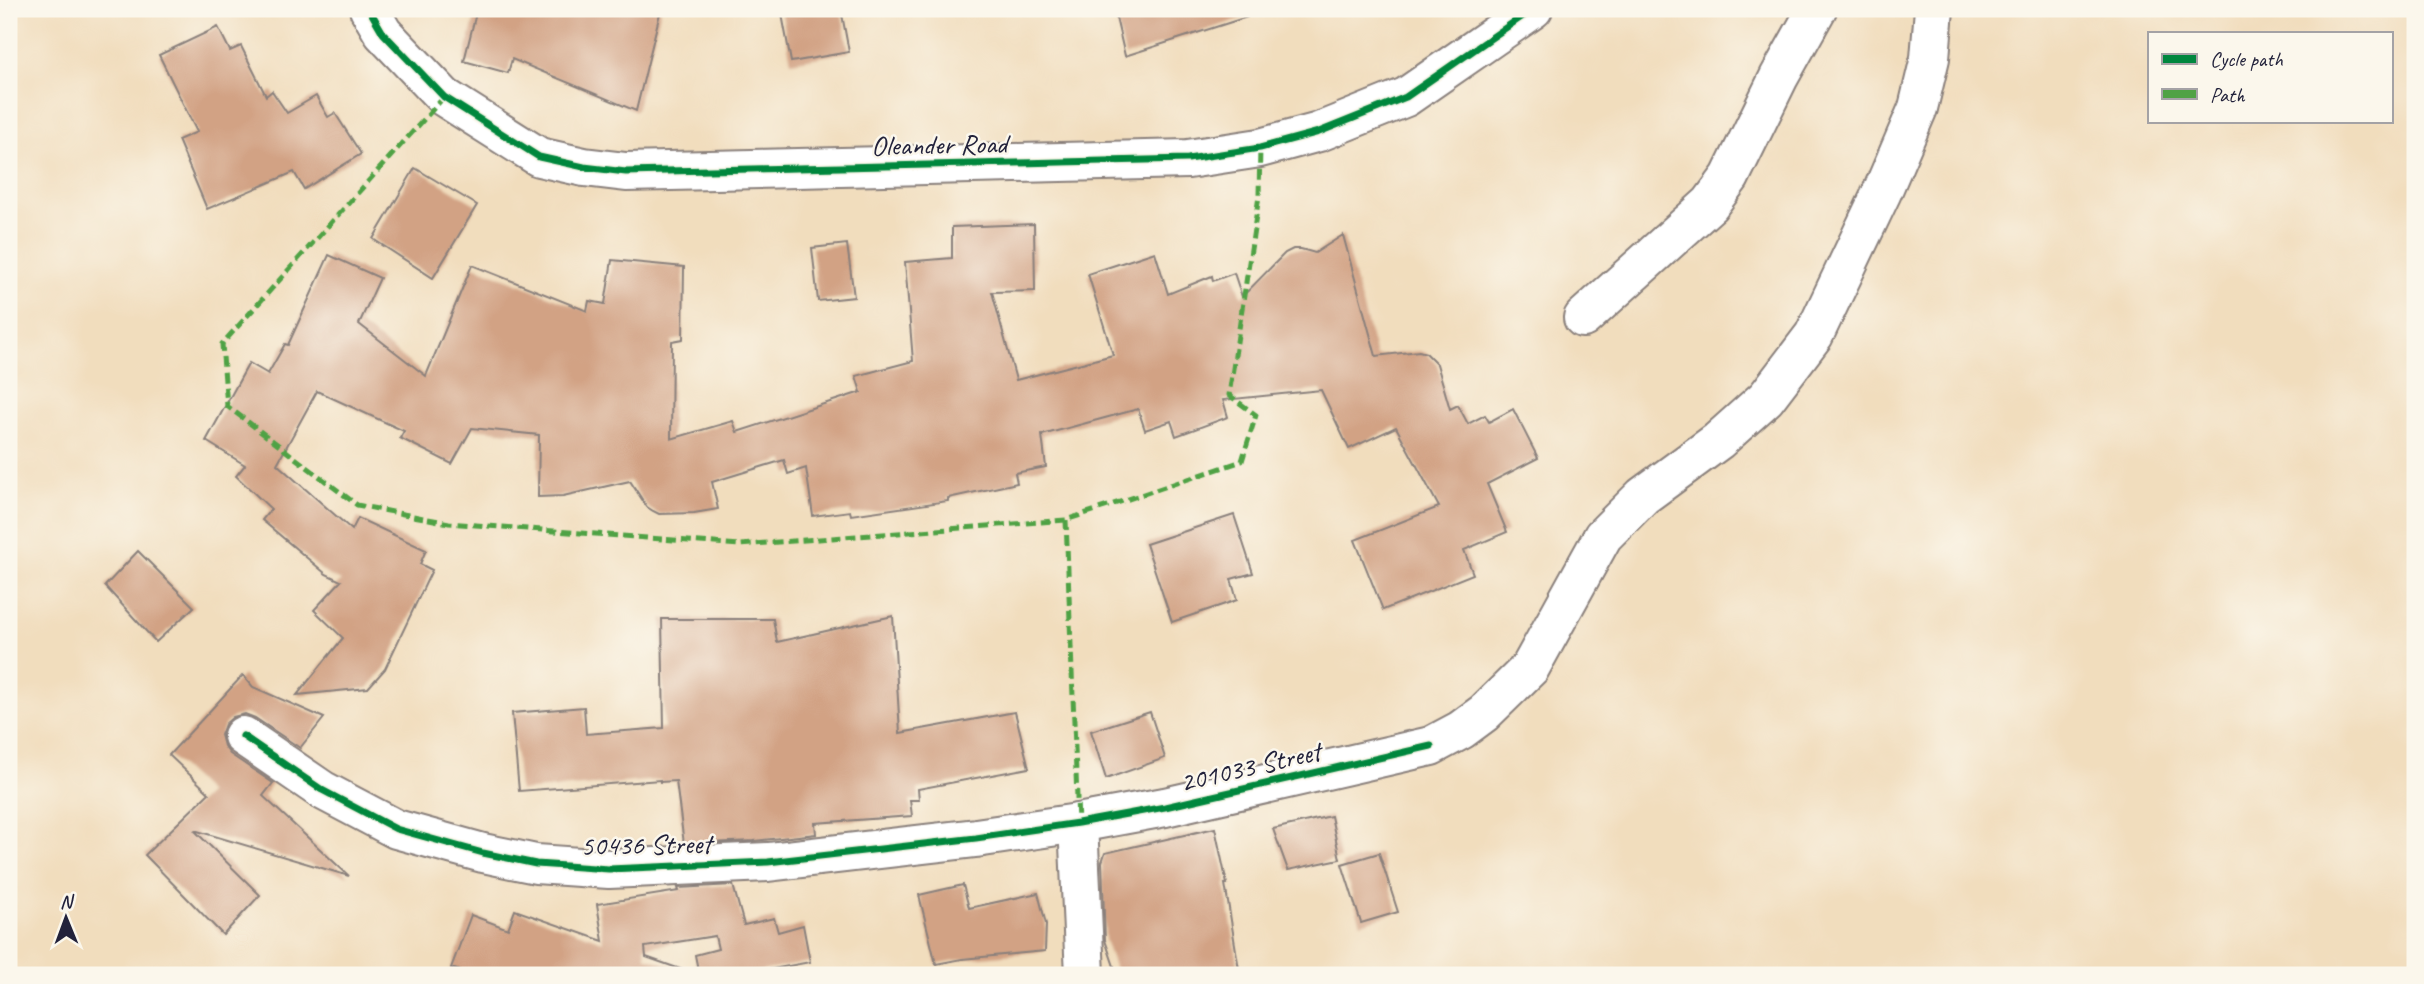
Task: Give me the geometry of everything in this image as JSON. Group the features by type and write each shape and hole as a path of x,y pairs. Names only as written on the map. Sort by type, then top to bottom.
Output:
{"street":[{"name":"Oleander Road","path":"369,9 383,33 444,97 475,117 539,157 584,167 626,172 1188,159 1260,148 1319,132 1406,97 1533,9"},
{"path":"1583,318 1710,204 1730,177 1817,9"},
{"name":"201033 Street","path":"1078,823 1165,807 1431,746 1461,730 1484,712 1530,668 1603,536 1643,496 1718,441 1766,398 1814,335 1882,192 1918,108 1930,58 1934,9"},
{"name":"50436 Street","path":"243,736 322,790 396,829 483,853 536,864 609,869 768,862 976,838 1078,823"},
{"path":"1078,823 1085,975"}],"building":[{"path":"477,9 661,9 636,111 512,59 508,73 464,61"},
{"path":"781,9 841,9 849,52 791,62"},
{"path":"1114,9 1246,9 1247,17 1125,56"},
{"path":"218,27 230,51 241,46 266,96 272,91 287,113 316,96 328,117 335,113 361,154 304,189 294,172 207,209 178,140 197,132 159,55"},
{"path":"415,168 477,205 433,278 373,239"},
{"path":"1034,224 1035,291 992,292 1016,380 1113,355 1088,274 1155,252 1168,294 1212,276 1213,281 1234,273 1242,297 1285,253 1301,249 1315,253 1343,235 1376,356 1419,351 1426,353 1437,364 1450,409 1458,405 1468,424 1485,415 1489,422 1513,409 1538,458 1487,484 1507,532 1464,550 1473,574 1383,610 1355,540 1439,507 1396,427 1349,449 1321,390 1223,400 1228,417 1176,436 1171,421 1145,430 1138,409 1042,435 1046,467 1015,473 1017,483 948,498 948,501 851,515 850,511 813,516 806,468 788,474 784,460 712,482 718,509 694,513 659,514 647,507 630,481 563,496 538,497 539,435 472,428 452,464 400,438 404,431 317,391 277,464 352,530 358,518 426,550 420,564 432,570 385,669 368,688 297,695 343,638 314,610 341,581 326,574 262,520 271,509 236,476 245,465 206,441 249,363 268,374 285,344 288,345 329,255 380,278 359,324 426,376 472,265 587,311 589,301 605,304 612,260 684,267 683,339 672,341 671,439 733,421 737,432 861,392 856,376 913,361 905,262 952,258 952,227"},
{"path":"847,244 854,297 818,301 812,248"},
{"path":"1234,515 1253,573 1231,579 1237,600 1172,622 1146,544"},
{"path":"138,551 194,607 156,642 105,586"},
{"path":"893,616 900,733 1015,712 1029,768 918,789 919,800 910,800 912,816 815,823 816,834 754,841 684,844 676,781 519,791 512,713 584,707 586,734 664,728 662,619 773,619 777,642"},
{"path":"243,675 253,687 324,718 300,748 245,714 233,717 225,724 221,735 230,754 273,783 263,796 349,876 194,830 260,895 223,935 145,855 209,793 169,755"},
{"path":"1150,712 1165,758 1106,779 1091,731"},
{"path":"1331,816 1340,859 1288,870 1273,829"},
{"path":"1215,828 1227,884 1240,975 1117,975 1105,940 1102,862 1105,853"},
{"path":"1379,853 1398,912 1361,923 1342,864"},
{"path":"733,885 744,925 774,918 778,932 803,925 810,962 741,975 699,975 695,955 718,949 715,936 645,947 646,957 683,970 683,975 473,975 451,968 471,915 508,929 515,910 603,941 597,904 679,891 678,888"},
{"path":"963,885 969,908 1038,893 1046,924 1045,951 936,964 919,895"}],"marked path":[{"path":"444,97 222,344 227,406 357,505 449,523 740,545 1066,520 1242,461 1256,415 1229,395 1259,196 1260,148"},
{"path":"1066,520 1078,823"}],"cycle path":[{"path":"369,9 383,33 444,97 539,157 584,167 626,172 1188,159 1260,148 1319,132 1406,97 1533,9"},
{"path":"243,736 322,790 396,829 483,853 536,864 609,869 768,862 976,838 1078,823 1165,807 1431,746"}]}
